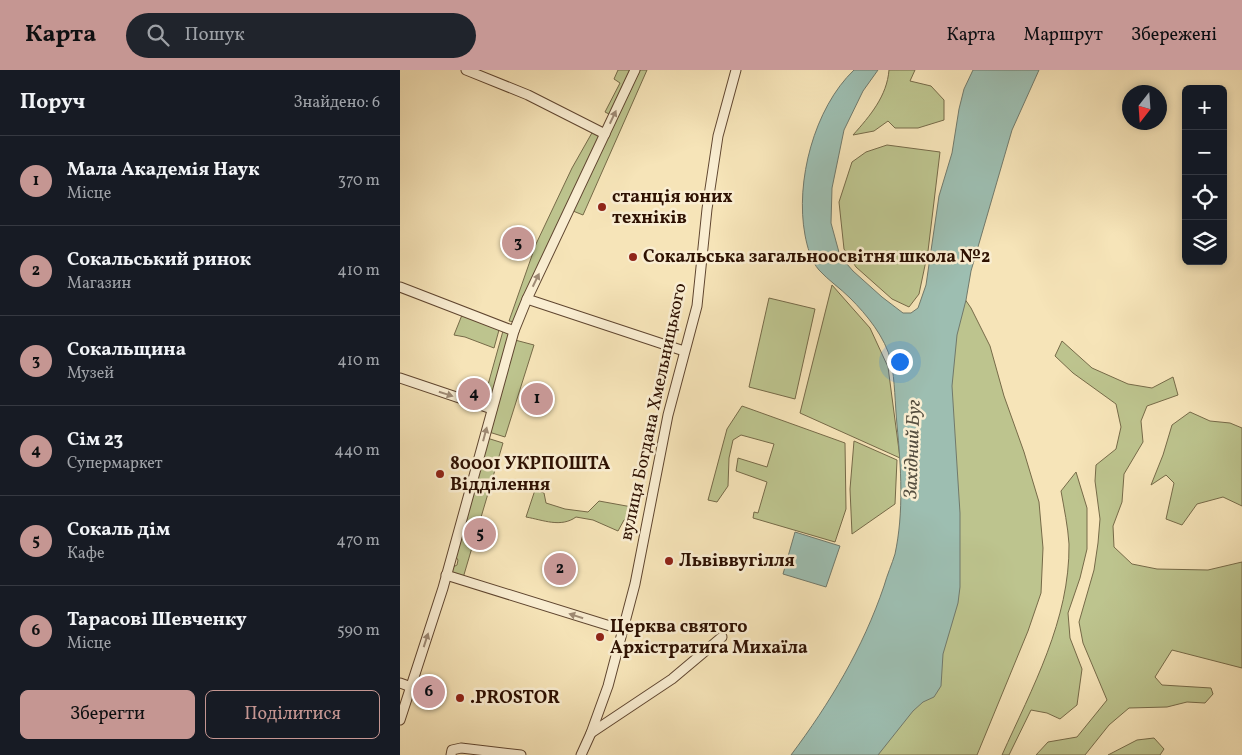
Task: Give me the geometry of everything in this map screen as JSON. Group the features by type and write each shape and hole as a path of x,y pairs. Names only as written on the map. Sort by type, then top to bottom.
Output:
{"street":[{"path":"466,70 528,95 606,134"},
{"path":"400,720 446,575 514,330 635,70"},
{"name":"вулиця Богдана Хмельницького","path":"581,755 608,686 635,584 668,415 697,306 707,209 718,136 735,70"},
{"path":"400,287 514,330"},
{"path":"527,299 684,351"},
{"path":"400,378 492,409"},
{"path":"446,575 623,630"},
{"path":"591,733 672,679 722,637"},
{"path":"400,683 411,687"},
{"path":"451,755 452,750 461,748 521,755"}],"green space":[{"path":"618,70 631,70 611,115 605,112 620,83 614,79"},
{"path":"640,70 647,70 583,215 573,211"},
{"path":"889,70 915,70 910,81 931,86 944,100 944,120 918,128 895,128 888,121 874,131 853,135 877,105 885,88"},
{"path":"593,131 601,135 515,322 509,321 536,244 572,168"},
{"path":"887,145 940,152 928,251 919,294 909,307 892,299 856,267 844,249 839,202 852,162 866,152"},
{"path":"832,285 870,328 888,367 900,458 800,413"},
{"path":"960,292 971,308 990,346 1004,396 1039,502 1043,548 1041,593 1028,631 977,755 868,755"},
{"path":"769,298 815,309 795,399 749,387"},
{"path":"462,315 499,330 494,348 454,335"},
{"path":"503,331 510,333 490,400 484,399"},
{"path":"515,340 534,345 505,437 489,432"},
{"path":"1062,341 1092,368 1128,384 1152,388 1173,377 1178,395 1147,406 1141,421 1143,442 1124,474 1122,502 1113,526 1114,547 1132,564 1157,569 1208,570 1242,562 1242,668 1172,650 1155,677 1162,685 1211,688 1213,694 1205,703 1187,702 1167,707 1129,708 1109,725 1085,755 1036,755 1048,742 1077,737 1107,700 1083,643 1079,622 1094,570 1098,543 1100,519 1095,481 1096,465 1116,449 1121,427 1116,404 1073,373 1055,356"},
{"path":"742,406 845,443 846,509 835,542 753,518 754,512 758,513 767,482 736,471 738,458 767,467 774,444 741,435 733,440 729,458 728,486 717,502 708,500 727,429"},
{"path":"1190,412 1210,421 1230,423 1242,428 1242,506 1223,497 1197,504 1182,525 1166,519 1174,483 1166,475 1151,485 1172,425"},
{"path":"487,438 503,443 463,578 451,573 453,567 457,565 458,560 456,557 461,537 465,537 466,533 462,531"},
{"path":"854,441 897,460 895,504 852,534 850,489"},
{"path":"1076,472 1087,508 1087,549 1080,578 1068,613 1070,638 1082,669 1077,705 1060,719 1047,713 1031,710 1009,755 1002,755 1037,679 1063,600 1068,572 1069,544 1061,491"},
{"path":"535,490 544,493 546,503 565,509 588,512 599,501 632,507 629,520 624,520 618,531 593,520 576,517 558,523 526,517"},
{"path":"423,681 429,683 428,687 425,686 423,695 433,698 435,689 431,688 432,684 439,685 437,702 430,706 424,705 419,697"},
{"path":"1154,738 1164,749 1160,755 1108,755 1137,740"}],"water":[{"name":"Західний Буг","path":"854,70 878,70 863,91 844,130 832,188 831,223 840,256 853,271 903,313 911,313 918,308 926,285 939,196 952,153 964,89 973,70 1039,70 1012,130 971,271 957,335 952,386 960,513 960,587 958,603 943,654 941,686 934,697 923,702 913,711 878,755 791,755 832,695 856,653 876,609 895,554 900,522 900,457 891,361 875,327 850,298 816,266 805,235 803,192 811,147 818,125 828,104"},
{"path":"795,532 840,546 826,587 783,574"}],"place":[{"name":"станція юних техніків","path":"602,207"},
{"name":"Сокальщина","path":"518,243"},
{"name":"Сокальська загальноосвітня школа №2","path":"633,257"},
{"name":"Сім 23","path":"474,394"},
{"name":"Мала Академія Наук","path":"537,399"},
{"name":"80001 УКРПОШТА Відділення","path":"440,474"},
{"name":"Сокаль дім","path":"480,534"},
{"name":"Львіввугілля","path":"669,561"},
{"name":"Сокальський ринок","path":"560,569"},
{"name":"Церква святого Архістратига Михаїла","path":"600,637"},
{"name":"Тарасові Шевченку","path":"429,692"},
{"name":".PROSTOR","path":"460,698"}]}
